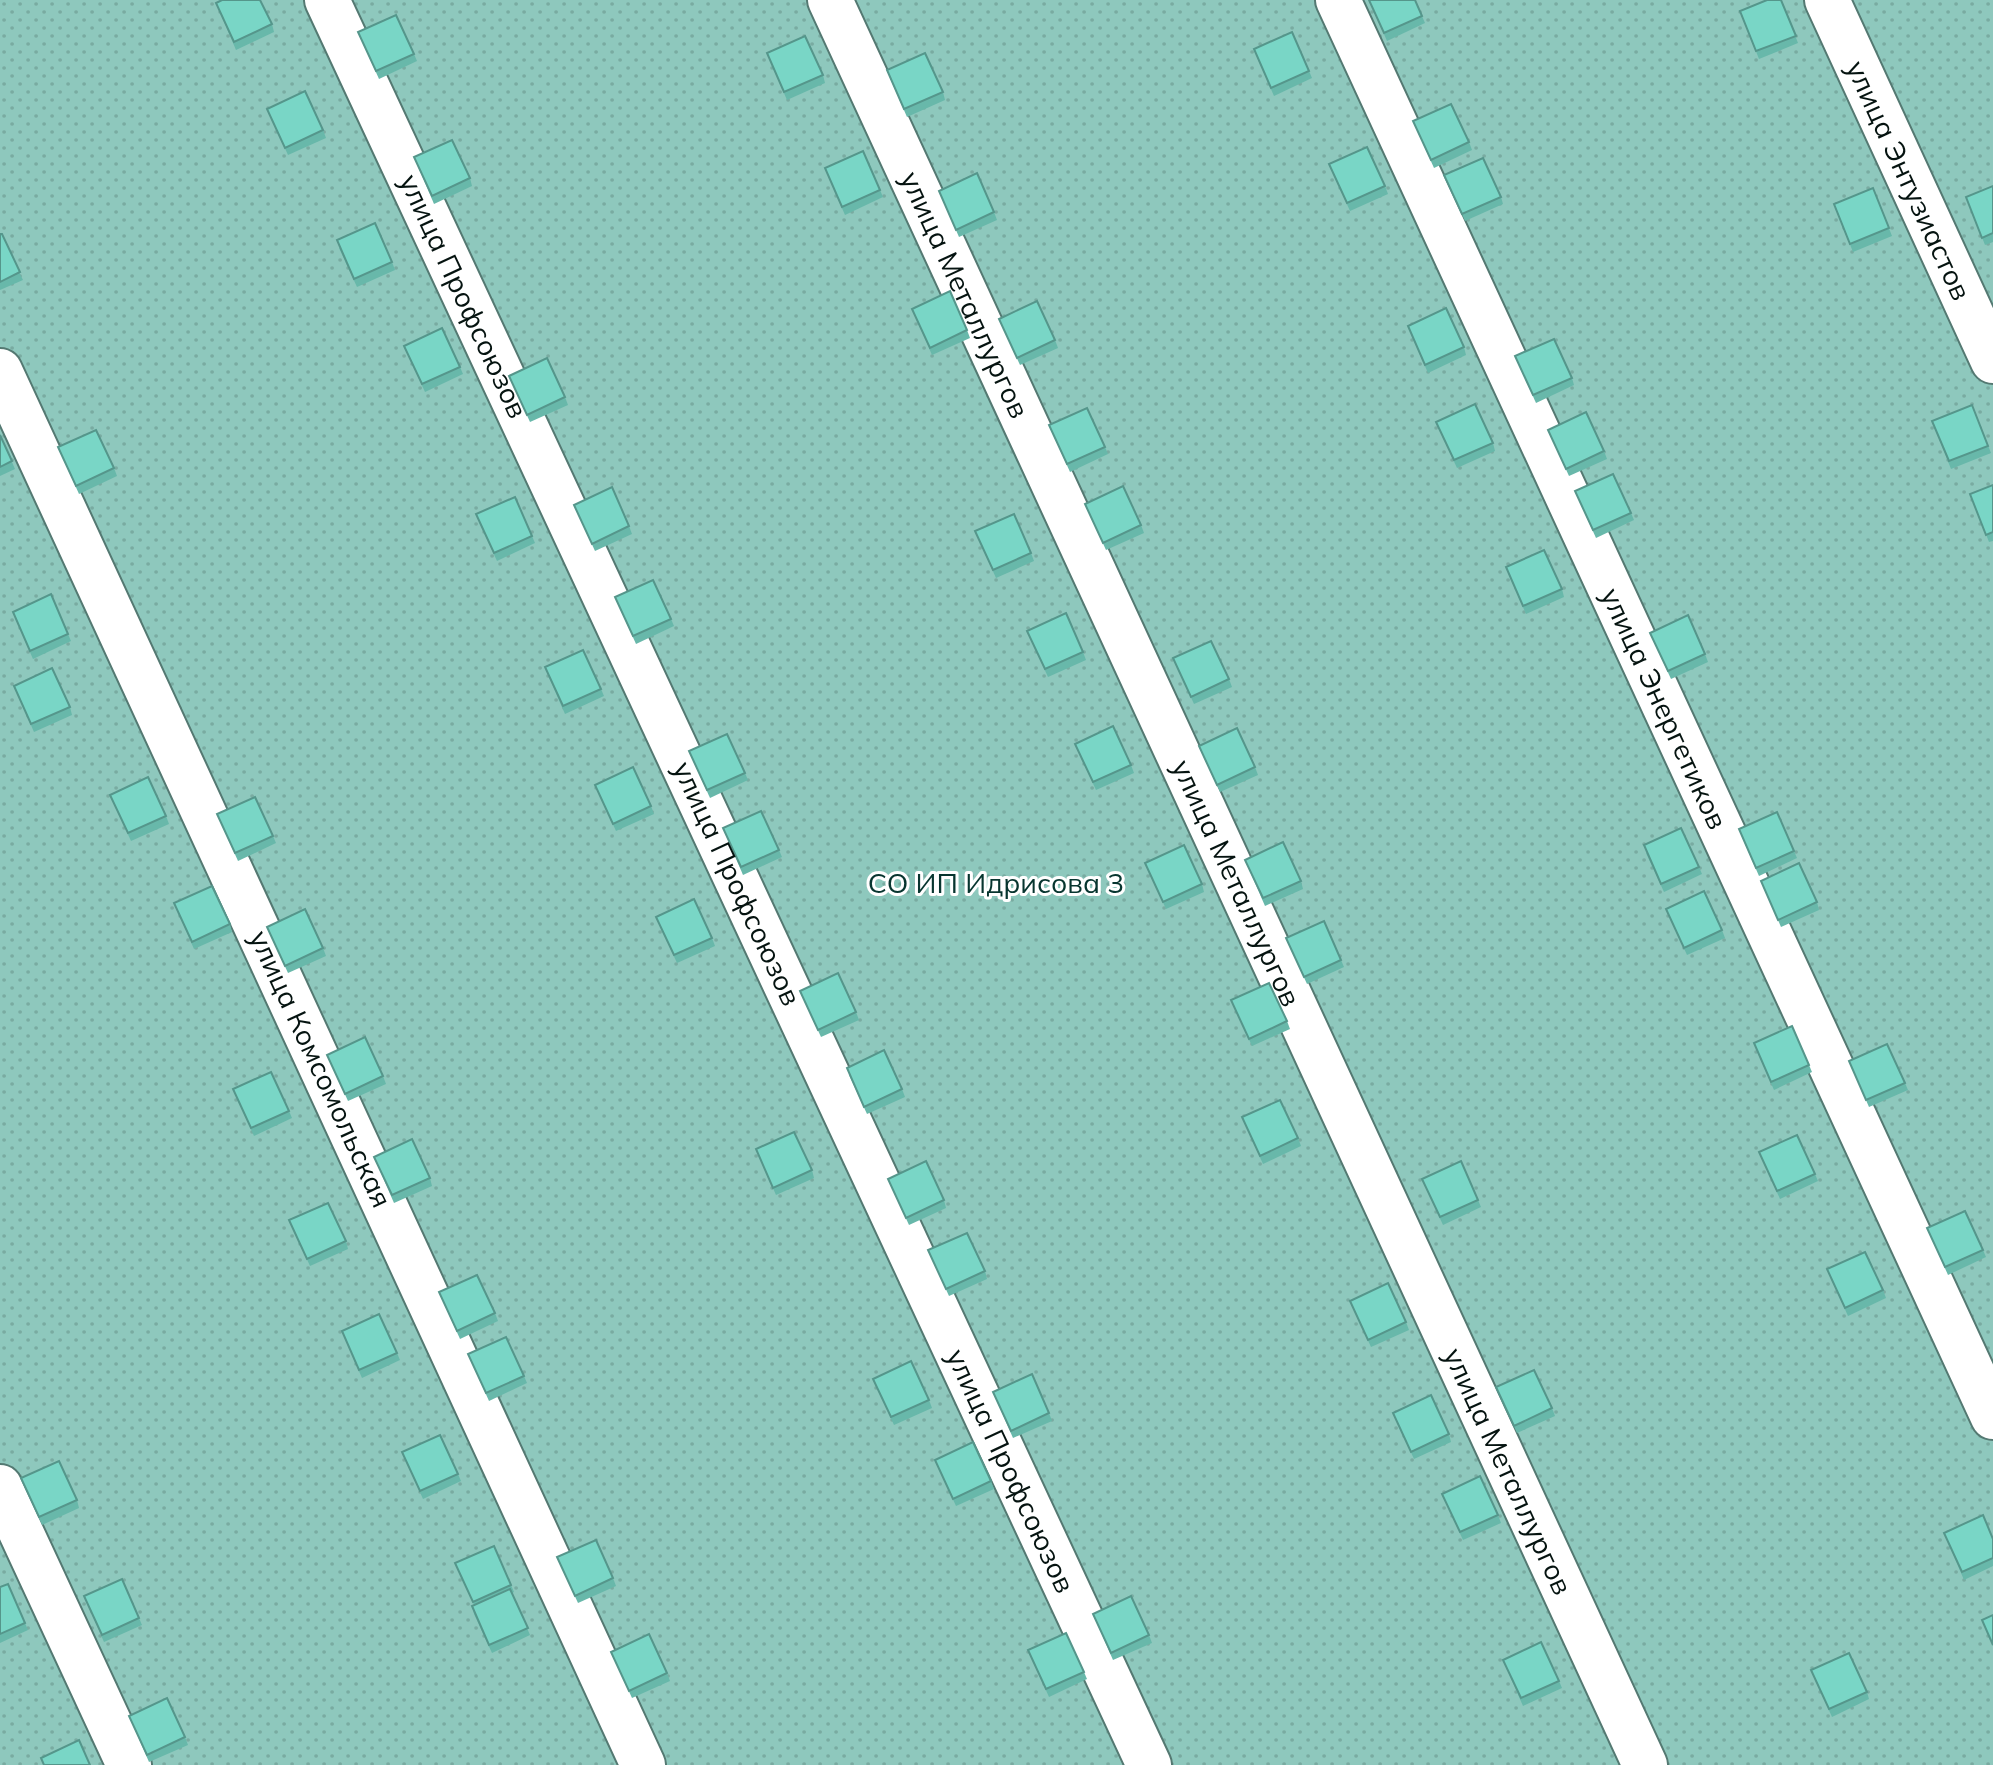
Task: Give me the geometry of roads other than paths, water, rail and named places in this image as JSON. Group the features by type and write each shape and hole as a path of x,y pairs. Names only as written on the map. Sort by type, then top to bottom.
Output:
{"street":[{"name":"улица Профсоюзов","path":"327,0 1149,1765"},
{"name":"улица Металлургов","path":"830,0 1645,1765"},
{"name":"улица Энергетиков","path":"1338,0 1993,1417"},
{"name":"улица Энтузиастов","path":"1827,0 1993,361"},
{"name":"улица Комсомольская","path":"0,371 643,1765"},
{"path":"0,1487 129,1765"}],"park label":[{"name":"СО ИП Идрисова 3","path":"996,882"}]}
